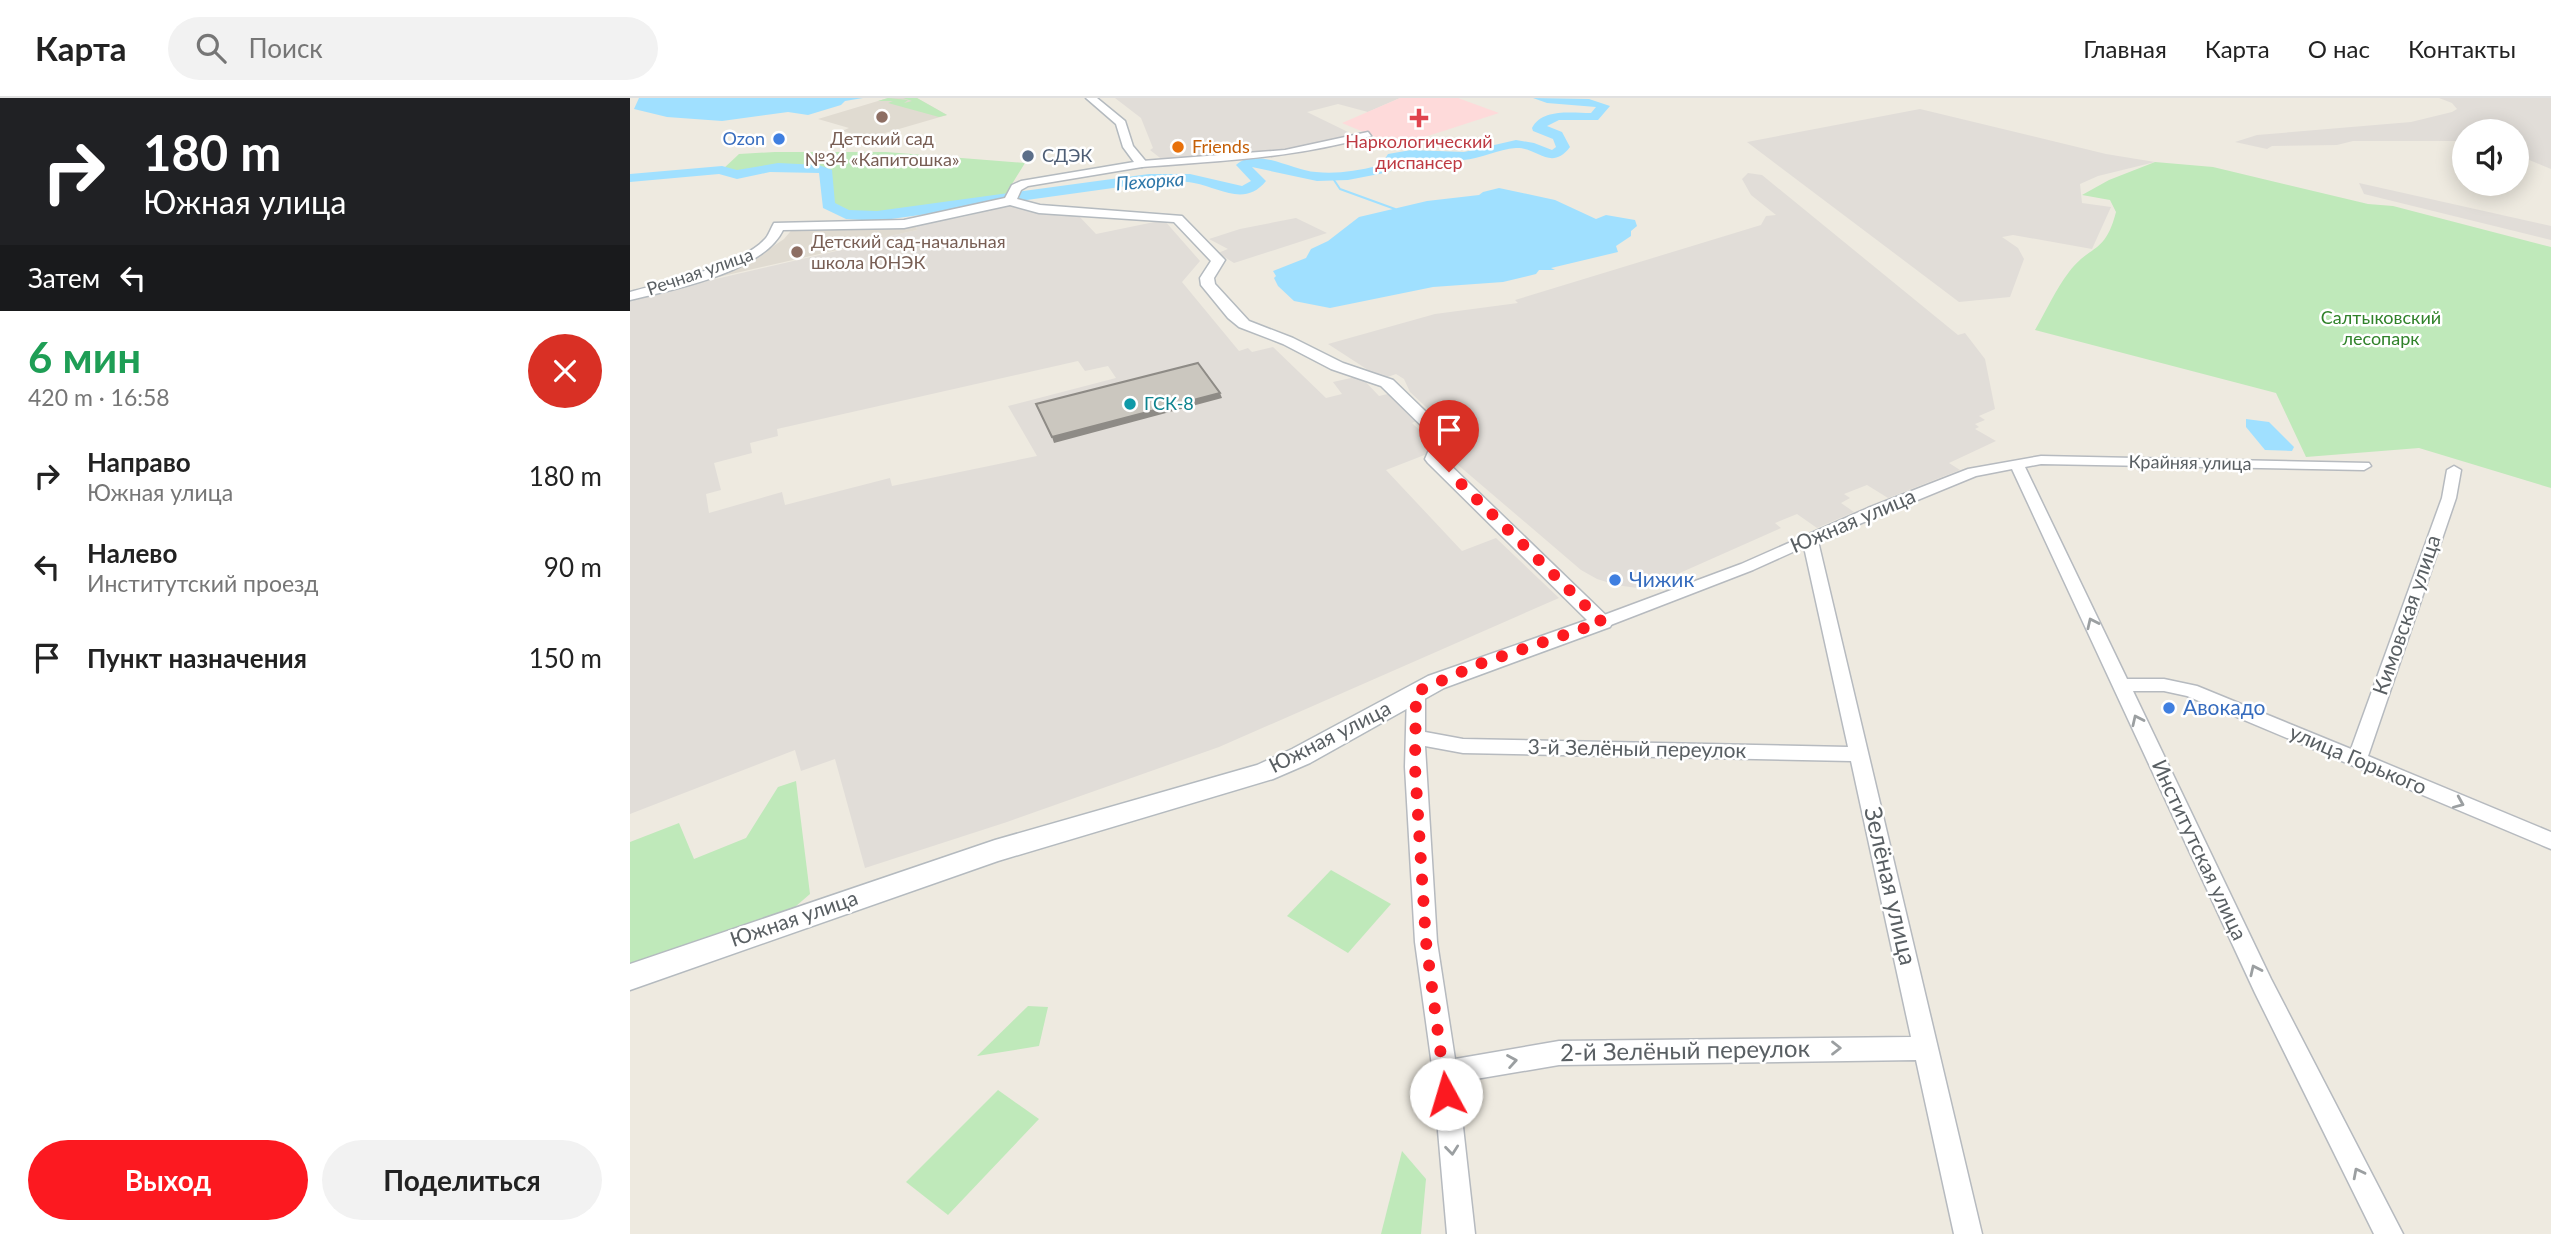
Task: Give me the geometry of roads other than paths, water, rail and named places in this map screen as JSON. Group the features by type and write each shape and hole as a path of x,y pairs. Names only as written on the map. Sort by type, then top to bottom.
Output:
{"street":[{"path":"1091,98 1112,112 1121,123 1130,151 1142,164"},
{"name":"Речная улица","path":"630,296 727,266 756,254 775,239 778,226 904,224 1011,198 1016,188 1025,183 1142,164 1296,150 1368,134"},
{"path":"1011,198 1040,209 1171,216 1178,219 1218,260 1207,278 1208,285 1233,315 1244,324 1288,341 1338,366 1387,383 1443,437 1434,459 1602,622"},
{"name":"Крайняя улица","path":"2016,463 2041,460 2364,466"},
{"name":"Южная улица","path":"630,977 995,851 1264,772 1301,756 1416,692 1479,664 1602,622 1757,563 1810,538 1973,472 2016,463"},
{"name":"Институтская улица","path":"2016,463 2263,986 2389,1234"},
{"name":"Кимовская улица","path":"2357,760 2449,498 2454,470"},
{"name":"Зелёная улица","path":"1810,538 1968,1234"},
{"name":"улица Горького","path":"2120,685 2164,685 2191,690 2551,841"},
{"path":"1416,692 1415,737 1426,942 1445,1073 1461,1234"},
{"name":"3-й Зелёный переулок","path":"1415,737 1463,746 1859,754"},
{"name":"2-й Зелёный переулок","path":"1445,1073 1559,1053 1927,1048"}],"water":[{"path":"639,98 863,98 845,101 841,105 808,115 788,112 722,121 667,117 634,109"},
{"path":"1499,188 1555,200 1596,219 1606,215 1635,220 1637,226 1631,231 1631,236 1616,246 1618,252 1551,268 1555,270 1539,270 1536,274 1503,282 1433,287 1330,308 1294,301 1278,286 1274,278 1276,276 1273,271 1306,258 1311,249 1328,241 1359,217 1427,201 1479,195"},
{"path":"2246,419 2269,422 2294,447 2292,451 2265,450 2246,427"}],"waterway":[{"name":"Пехорка","path":"630,178 722,170 737,174 764,168 819,169 825,170 828,205 846,214 877,216 1149,178 1199,179 1226,189 1243,190 1252,188 1259,181 1243,165 1256,162 1296,174 1327,177 1379,170 1386,168 1393,157 1411,154 1464,156 1516,144 1529,145 1545,153 1555,154 1563,147 1559,138 1551,131 1538,128 1539,125 1557,116 1594,117 1604,106 1589,102 1539,98"},
{"path":"1337,176 1334,180 1340,189 1395,209"}],"place":[{"name":"Детский сад №34 «Капитошка»","path":"882,117"},
{"name":"Наркологический диспансер","path":"1419,118"},
{"name":"Ozon","path":"779,139"},
{"name":"Friends","path":"1178,147"},
{"name":"СДЭК","path":"1028,156"},
{"name":"Детский сад-начальная школа ЮНЭК","path":"797,252"},
{"name":"ГСК-8","path":"1130,404"},
{"name":"Чижик","path":"1615,580"},
{"name":"Авокадо","path":"2169,708"}],"park label":[{"name":"Салтыковский лесопарк","path":"2381,328"}]}
